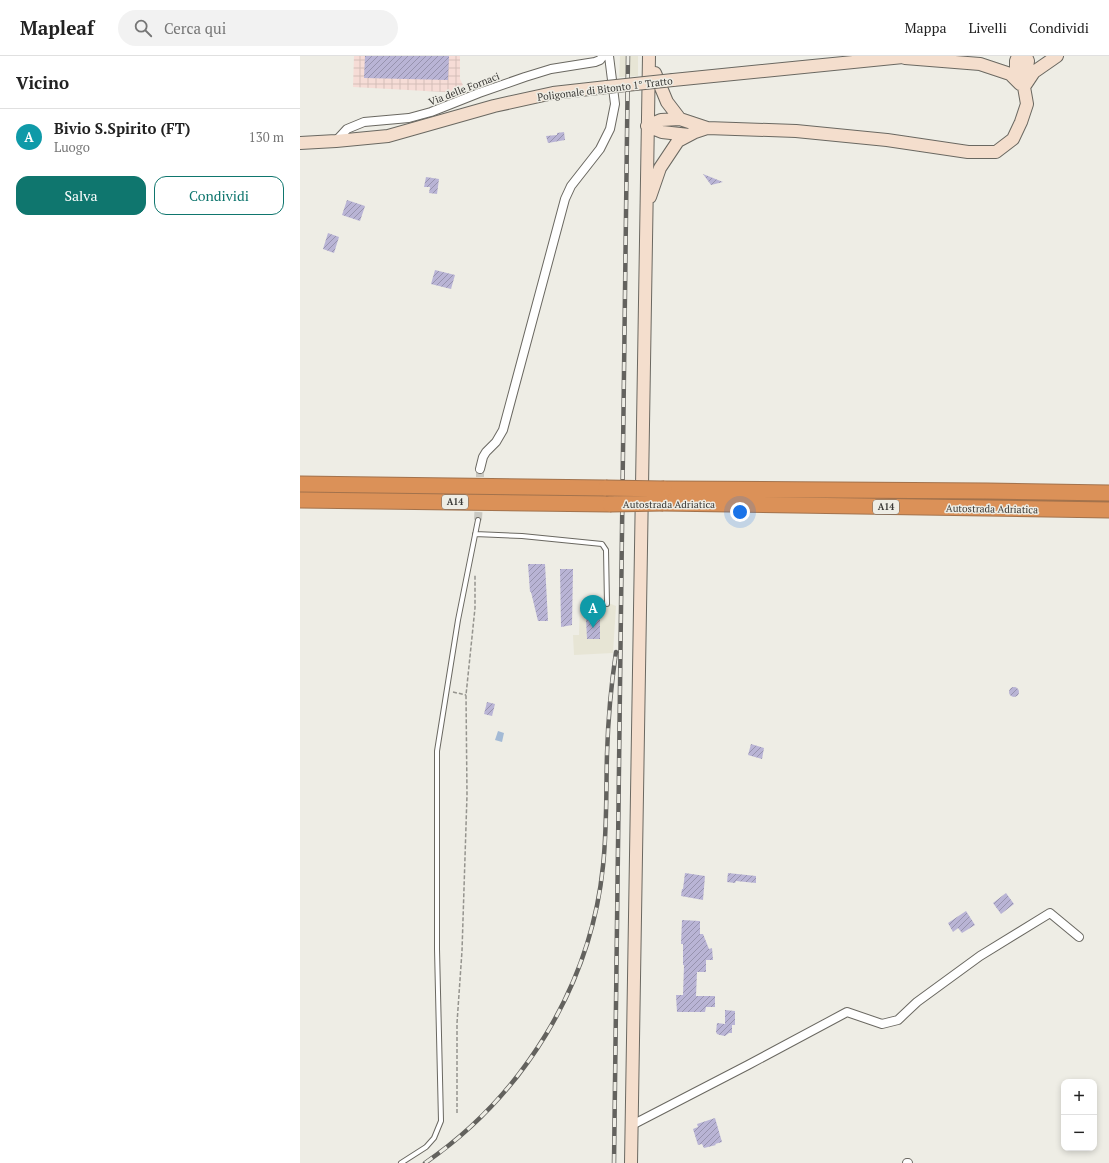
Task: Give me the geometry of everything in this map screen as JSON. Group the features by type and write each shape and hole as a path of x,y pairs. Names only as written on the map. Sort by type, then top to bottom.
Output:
{"highway":[{"name":"Autostrada Adriatica","path":"300,484 606,488 663,496 1109,510"},
{"name":"Autostrada Adriatica","path":"300,500 610,504 663,496 987,491 1109,493"}],"main road":[{"path":"649,56 667,102 680,119"},
{"path":"631,1163 649,56"},
{"name":"Poligonale di Bitonto 1° Tratto","path":"300,142 336,141 388,136 494,106 553,93 913,56"},
{"path":"1018,56 1016,61 1016,74 1024,87"},
{"path":"647,126 660,120 680,119 707,128 796,131 887,140 968,152 996,152 1013,139 1027,104 1024,87 1028,61 1026,56"},
{"path":"1024,87 1034,72 1057,56"},
{"path":"898,58 980,64 1010,74 1024,87"},
{"path":"647,126 662,132 689,135"},
{"path":"646,208 660,168 678,141 695,132 707,128"}],"street":[{"name":"Via delle Fornaci","path":"336,141 347,129 364,122 409,118 431,112 525,77 551,69 595,62 600,60 603,56"},
{"path":"480,468 486,452 496,442 503,430 566,199 571,186 600,149 610,129 615,104 608,56"},
{"path":"632,1125 847,1012 882,1024 898,1020 918,1002 980,956 1050,913 1079,937"}],"lane":[{"path":"401,1163 426,1147 434,1138 440,1121 437,949 437,751 458,620 478,520"},
{"path":"475,534 522,536 602,544 606,550 607,604"}],"path":[{"path":"457,1113 457,1023 462,951 467,795 466,695 475,608 475,572"},
{"path":"447,690 466,695"}],"shaded area":[{"path":"354,56 460,56 460,79 463,85 449,93 353,87"},
{"path":"620,56 638,56 638,76 619,77"},
{"path":"580,604 611,604 616,606 613,653 574,655 573,635 579,635"}],"water":[{"path":"498,731 504,733 502,742 495,740"}],"building":[{"path":"365,56 449,56 448,80 364,78"},
{"path":"564,132 565,140 548,143 546,136 557,135 557,133"},
{"path":"703,174 723,182 711,185"},
{"path":"426,177 439,179 437,194 429,193 430,187 424,187"},
{"path":"347,200 365,206 360,221 342,215"},
{"path":"328,233 339,237 334,253 323,249"},
{"path":"435,270 455,275 451,289 431,284"},
{"path":"528,564 545,564 548,621 538,621 530,592"},
{"path":"560,569 573,569 572,625 561,627"},
{"path":"600,617 600,639 587,639 586,618"},
{"path":"1012,687 1016,687 1019,692 1016,697 1012,697 1009,694 1009,690"},
{"path":"487,702 495,704 492,716 484,714"},
{"path":"751,744 764,748 762,759 748,755"},
{"path":"685,873 705,876 703,900 681,896"},
{"path":"728,873 756,876 756,883 736,881 735,883 727,882"},
{"path":"1006,893 1014,904 1001,914 993,903"},
{"path":"966,911 975,925 962,933 958,928 953,932 948,923"},
{"path":"682,920 700,921 700,934 703,934 709,949 712,948 713,960 706,960 706,972 697,972 696,996 715,996 715,1007 706,1007 705,1012 677,1012 676,995 683,995 684,965 683,944 681,944"},
{"path":"725,1010 735,1011 735,1025 732,1025 732,1033 725,1036 717,1034 716,1032 717,1023 725,1024"},
{"path":"715,1118 722,1142 704,1148 702,1144 698,1145 693,1129 698,1127 697,1124"}],"tunnel":[{"path":"480,469 480,489"},
{"path":"478,520 479,501"}],"railway":[{"path":"614,1163 628,56"},
{"path":"425,1163 460,1136 492,1105 521,1071 546,1034 567,995 584,953 596,910 603,866 606,824 608,728 616,652"}],"place":[{"name":"Bivio S.Spirito (FT)","path":"593,628"}]}
